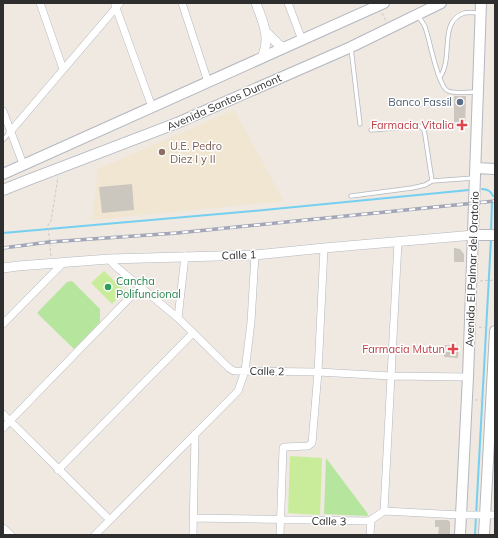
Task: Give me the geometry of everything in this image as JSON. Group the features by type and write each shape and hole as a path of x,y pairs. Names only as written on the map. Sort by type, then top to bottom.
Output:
{"main road":[{"name":"Avenida Santos Dumont","path":"3,190 177,123 351,46 441,3"},
{"name":"Avenida El Palmar del Oratorio","path":"460,535 464,515 468,377 478,172 480,6"},
{"path":"3,174 302,40 383,8"},
{"path":"478,172 495,169"},
{"path":"474,235 490,235"},
{"path":"484,535 487,515 494,377 493,329"}],"street":[{"path":"40,3 63,69"},
{"path":"182,3 208,82"},
{"path":"256,3 267,33 266,46 262,58"},
{"path":"288,3 302,40"},
{"path":"10,132 117,5"},
{"path":"117,5 152,108"},
{"path":"267,33 284,48"},
{"path":"3,111 23,164"},
{"name":"Calle 1","path":"3,268 109,259 255,255 474,235"},
{"path":"384,511 398,242"},
{"path":"280,535 282,450 284,447 308,446 312,443 318,372 324,248"},
{"path":"95,535 238,391 245,370 251,322 255,255"},
{"path":"178,318 185,256"},
{"name":"Calle 2","path":"109,259 114,265 178,318 231,370 234,371 245,370 391,376 468,377"},
{"path":"3,324 64,262"},
{"path":"3,428 141,286"},
{"path":"58,470 193,333"},
{"path":"3,414 110,520"},
{"path":"193,535 195,434"},
{"path":"370,535 371,520 384,511 487,515"},
{"name":"Calle 3","path":"194,518 371,520"},
{"path":"3,528 11,535"}],"lane":[{"path":"440,77 446,66 452,21 480,6"},
{"path":"418,15 426,28 444,87 447,90 478,92"},
{"path":"351,46 360,124"},
{"path":"371,130 420,126 424,130 432,181"},
{"path":"3,140 10,132"},
{"path":"351,196 412,188 425,185 432,181 478,172"}],"path":[{"path":"383,8 386,22"},
{"path":"52,263 48,225 51,221 58,176 55,170"},
{"path":"484,280 494,280"},
{"path":"481,327 493,329"},
{"path":"475,400 486,400"}],"shaded area":[{"path":"234,110 284,201 92,220 98,169"}],"green space":[{"name":"Cancha Polifuncional","path":"104,271 125,291 112,304 91,283"},
{"path":"72,281 100,309 100,322 74,349 37,313 67,282"},
{"path":"290,456 322,458 320,515 288,513"},
{"path":"326,458 368,514 367,516 324,514"}],"building":[{"path":"454,96 466,96 465,128 454,128"},
{"path":"132,184 134,210 102,213 99,187"},
{"path":"454,248 460,249 464,254 464,262 454,262"},
{"path":"445,345 459,346 458,358 444,357"},
{"path":"435,520 448,520 450,522 450,535 438,535 439,527 435,527"}],"waterway":[{"path":"482,189 486,189 493,196"},
{"path":"3,233 469,190"},
{"path":"491,232 492,202"},
{"path":"475,535 491,239"}],"railway":[{"path":"3,248 49,242 177,233 495,201"}],"place":[{"name":"Banco Fassil","path":"460,102"},
{"name":"Farmacia Vitalia","path":"462,125"},
{"name":"U.E. Pedro Diez I y II","path":"162,152"},
{"name":"Cancha Polifuncional","path":"108,287"},
{"name":"Farmacia Mutun","path":"453,349"}]}
